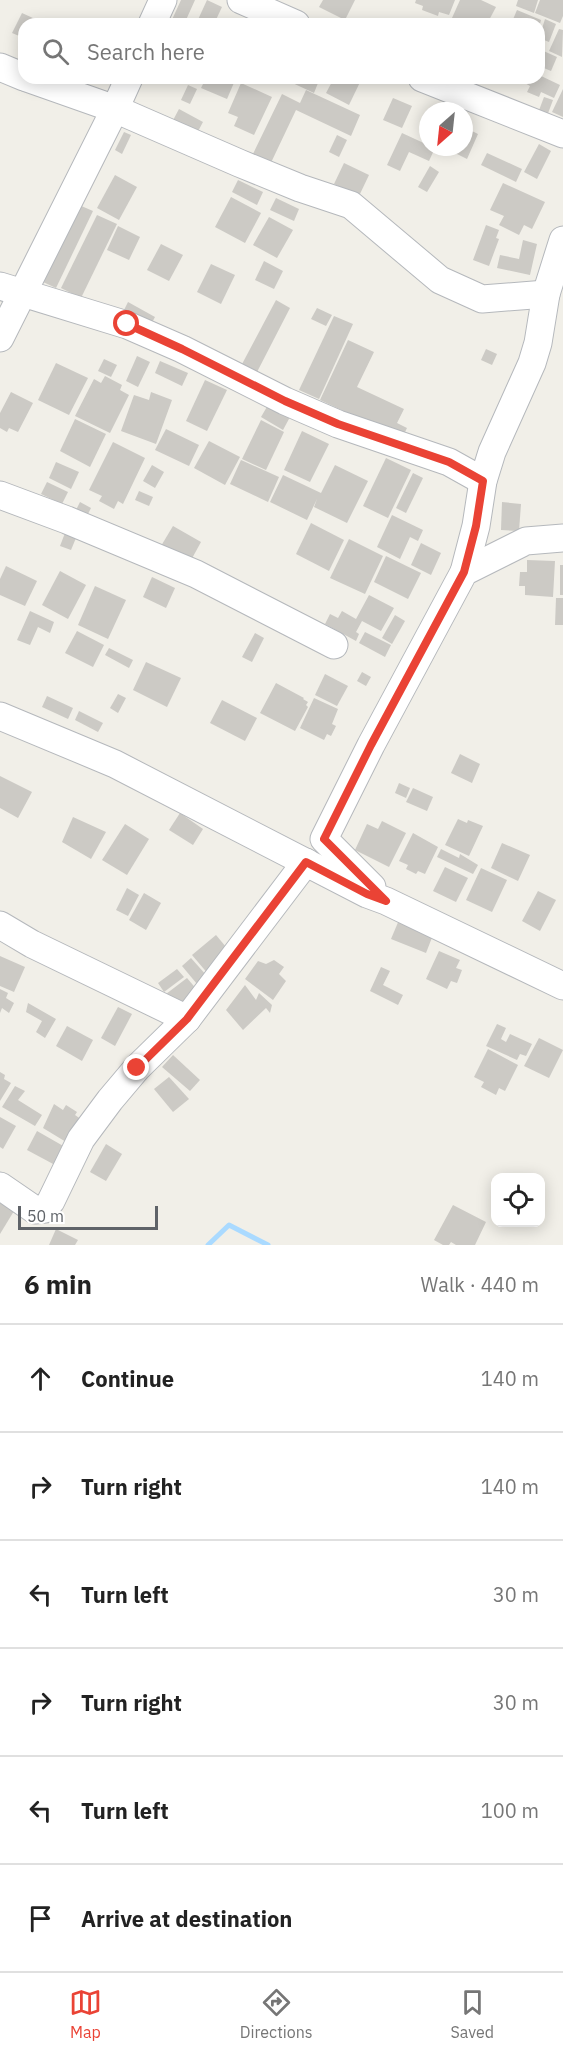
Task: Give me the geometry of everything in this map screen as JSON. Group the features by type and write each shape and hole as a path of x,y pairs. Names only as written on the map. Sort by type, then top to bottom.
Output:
{"street":[{"path":"155,18 163,0"},
{"path":"241,0 282,18"},
{"path":"0,67 18,74"},
{"path":"45,84 115,109 300,188 351,205 440,279 482,299 546,294"},
{"path":"0,338 11,290 115,109 126,84"},
{"path":"437,84 563,134"},
{"path":"386,901 324,839 371,745 464,572 476,526 483,481 492,452 532,363 538,343 546,294 563,240"},
{"path":"11,290 127,324 285,401 338,424 449,462 483,481"},
{"path":"0,495 67,520 196,574 334,645"},
{"path":"476,526 526,541 563,538"},
{"path":"464,572 526,541"},
{"path":"0,716 115,764 367,894 563,986"},
{"path":"0,1186 35,1210 45,1209 81,1139 110,1100 137,1068 187,1019 306,862"},
{"path":"0,925 32,944 187,1019"}],"building":[{"path":"181,0 195,0 187,18 173,18"},
{"path":"207,0 222,7 217,18 199,18"},
{"path":"323,0 355,0 346,18 341,18 319,7"},
{"path":"416,0 455,0 449,15 439,12 438,16 422,10 423,6 415,3"},
{"path":"460,0 481,0 496,7 490,18 452,18"},
{"path":"518,0 538,0 534,13 516,6"},
{"path":"540,0 563,0 563,16 560,23 535,13"},
{"path":"517,10 536,18 514,18"},
{"path":"22,13 33,18 20,18"},
{"path":"545,19 556,24 549,42 545,40"},
{"path":"18,21 18,36 12,33"},
{"path":"559,29 563,30 562,57 549,51"},
{"path":"545,52 557,57 551,71 545,68"},
{"path":"545,78 560,85 554,98 541,92 539,97 527,92 530,86 526,84 545,84"},
{"path":"203,84 233,84 227,99 201,88"},
{"path":"241,84 272,97 254,135 234,126 238,117 228,113"},
{"path":"295,84 318,84 314,93"},
{"path":"331,84 359,84 349,105 326,93"},
{"path":"188,85 197,89 190,104 181,100"},
{"path":"563,89 563,117 552,112"},
{"path":"306,90 360,115 351,136 296,110 268,169 250,160 282,94 300,103"},
{"path":"544,97 553,100 547,116 538,113"},
{"path":"393,98 412,106 402,128 383,120"},
{"path":"179,109 203,122 195,137 171,124"},
{"path":"124,132 131,135 122,154 115,150"},
{"path":"473,132 478,134 473,145"},
{"path":"402,133 419,141 419,156 431,156 429,161 409,152 400,171 387,165"},
{"path":"337,135 347,140 339,157 329,152"},
{"path":"539,144 551,151 537,179 524,172"},
{"path":"487,153 522,169 516,182 481,165"},
{"path":"344,163 369,175 359,196 334,184"},
{"path":"430,166 439,172 427,192 418,187"},
{"path":"115,175 137,187 119,220 97,208"},
{"path":"238,180 263,192 257,205 232,192"},
{"path":"503,183 545,202 532,229 524,225 519,235 499,225 504,216 490,210"},
{"path":"231,197 261,213 245,243 215,227"},
{"path":"276,198 299,209 294,221 270,210"},
{"path":"79,205 93,211 56,288 43,282"},
{"path":"97,215 117,224 81,298 61,288"},
{"path":"269,217 293,230 277,258 253,245"},
{"path":"486,225 499,230 496,238 499,239 489,266 473,260"},
{"path":"118,226 140,237 129,260 107,250"},
{"path":"523,240 537,244 530,275 497,268 500,255 519,259"},
{"path":"161,244 183,255 169,281 147,270"},
{"path":"264,261 283,271 274,289 255,280"},
{"path":"211,264 235,275 221,304 197,292"},
{"path":"276,300 290,308 256,374 241,366"},
{"path":"128,302 155,317 148,330 121,316"},
{"path":"317,308 332,315 326,326 311,319"},
{"path":"334,316 353,324 319,399 299,390"},
{"path":"348,340 374,352 357,387 404,409 397,423 407,428 402,438 320,400"},
{"path":"486,349 497,354 492,365 481,360"},
{"path":"137,356 150,362 138,387 126,381"},
{"path":"104,359 117,365 111,377 98,371"},
{"path":"160,361 188,373 182,386 155,373"},
{"path":"56,363 88,378 69,415 38,400"},
{"path":"105,376 122,385 120,390 129,395 110,433 75,416 94,379 101,383"},
{"path":"205,380 227,390 207,431 186,421"},
{"path":"11,392 33,403 18,432 9,428 7,432 0,428 0,413"},
{"path":"151,392 172,400 156,444 121,431 134,395 149,400"},
{"path":"268,405 290,417 283,430 261,417"},
{"path":"75,419 106,434 90,467 60,451"},
{"path":"261,420 284,432 266,470 242,459"},
{"path":"166,429 199,445 189,466 155,450"},
{"path":"302,431 329,444 310,482 284,470"},
{"path":"209,441 240,457 225,485 194,468"},
{"path":"113,442 145,458 123,504 118,501 114,509 99,501 102,496 89,490"},
{"path":"386,458 411,470 388,518 363,506"},
{"path":"241,460 279,477 268,502 230,484"},
{"path":"56,462 79,472 71,489 49,478"},
{"path":"152,465 164,472 155,488 143,481"},
{"path":"335,465 368,481 347,523 314,507 317,499 307,520 270,502 283,475 321,493"},
{"path":"413,473 423,478 406,513 396,508"},
{"path":"47,482 68,492 62,504 41,494"},
{"path":"139,491 153,497 149,506 135,500"},
{"path":"80,502 91,508 87,516 76,510"},
{"path":"502,502 521,504 519,531 501,530"},
{"path":"392,515 423,530 418,541 410,537 400,559 377,547"},
{"path":"311,523 344,540 329,571 296,554"},
{"path":"173,526 201,542 190,562 161,546"},
{"path":"65,533 76,538 71,550 60,546"},
{"path":"349,539 383,556 365,594 330,578"},
{"path":"421,543 441,553 431,575 411,565"},
{"path":"386,556 421,573 408,599 374,582"},
{"path":"527,560 555,561 553,597 525,595 525,586 519,586 520,572 527,572"},
{"path":"560,565 563,565 563,595 560,595"},
{"path":"6,566 37,581 25,606 0,595 0,579"},
{"path":"60,571 86,585 68,619 42,605"},
{"path":"152,577 175,588 166,608 143,597"},
{"path":"95,586 126,600 108,639 78,625"},
{"path":"369,595 394,608 381,631 362,621 356,632 359,634 356,641 325,624 330,614 338,618 342,611 356,619"},
{"path":"556,598 563,598 563,625 555,625"},
{"path":"30,611 54,622 50,633 38,627 30,645 17,640"},
{"path":"395,615 405,621 392,644 382,638"},
{"path":"77,631 104,645 93,667 65,653"},
{"path":"365,632 391,645 385,657 359,643"},
{"path":"255,633 264,638 252,662 242,657"},
{"path":"109,648 133,660 129,668 105,655"},
{"path":"146,662 181,678 167,707 133,690"},
{"path":"362,672 371,677 366,686 357,681"},
{"path":"325,674 348,686 337,706 315,695"},
{"path":"276,683 308,702 306,705 308,707 295,731 260,713"},
{"path":"118,694 126,698 118,713 110,708"},
{"path":"47,696 73,708 68,719 42,707"},
{"path":"314,698 338,709 332,724 336,726 331,736 327,734 324,740 300,728"},
{"path":"222,700 257,718 245,741 210,723"},
{"path":"79,711 103,723 98,732 75,720"},
{"path":"460,754 480,764 472,783 451,773"},
{"path":"0,776 32,792 18,818 0,808"},
{"path":"399,783 410,788 406,798 395,793"},
{"path":"413,788 433,797 427,811 406,802"},
{"path":"180,813 203,829 193,845 169,830"},
{"path":"73,817 106,832 91,859 62,842"},
{"path":"458,819 483,826 469,856 445,845"},
{"path":"382,821 406,833 389,867 355,850 367,824 378,829"},
{"path":"125,824 149,839 127,875 102,860"},
{"path":"413,833 438,847 425,874 418,871 416,874 406,869 408,865 399,861"},
{"path":"502,843 530,855 518,881 491,868"},
{"path":"441,849 459,858 460,854 478,865 473,874 437,857"},
{"path":"445,867 468,878 456,902 433,891"},
{"path":"481,868 507,880 492,912 466,900"},
{"path":"127,888 139,895 128,916 116,910"},
{"path":"538,891 556,900 540,931 522,921"},
{"path":"144,893 161,903 146,930 129,920"},
{"path":"399,920 433,935 426,953 391,939"},
{"path":"216,935 226,947 209,975 192,955"},
{"path":"439,951 460,960 456,968 462,970 457,983 451,981 447,989 426,979"},
{"path":"0,956 25,967 14,992 0,986"},
{"path":"191,958 207,976 197,984 182,966"},
{"path":"274,960 284,967 279,974 286,981 273,1000 245,979 258,961 266,964"},
{"path":"381,967 390,971 383,985 403,995 398,1005 370,991"},
{"path":"177,969 184,977 164,992 158,983"},
{"path":"187,978 198,991 177,1008 166,994"},
{"path":"245,985 256,1000 259,993 272,1005 270,1013 266,1008 243,1030 226,1010"},
{"path":"0,989 8,993 6,998 14,1003 9,1013 2,1008 0,1013"},
{"path":"28,1003 56,1019 45,1038 36,1032 42,1021 26,1012"},
{"path":"118,1007 132,1014 115,1046 101,1038"},
{"path":"497,1024 506,1028 501,1039 506,1042 510,1034 532,1044 526,1056 520,1054 517,1060 486,1046"},
{"path":"67,1026 93,1040 82,1061 56,1046"},
{"path":"539,1038 563,1050 549,1078 524,1066"},
{"path":"488,1049 518,1065 505,1091 499,1088 496,1095 481,1087 484,1082 474,1077"},
{"path":"173,1055 200,1080 190,1091 162,1067"},
{"path":"0,1072 5,1075 4,1079 11,1083 0,1101"},
{"path":"169,1077 189,1099 173,1112 154,1089"},
{"path":"15,1086 25,1091 18,1100 42,1115 35,1126 2,1107"},
{"path":"54,1104 63,1110 66,1105 77,1112 75,1115 85,1122 71,1145 43,1128"},
{"path":"0,1117 16,1126 3,1149 0,1147"},
{"path":"37,1131 65,1147 55,1165 27,1150"},
{"path":"106,1144 122,1154 106,1181 90,1172"},
{"path":"0,1203 14,1211 0,1234"},
{"path":"453,1205 486,1222 475,1245 456,1245 451,1242 449,1245 443,1245 434,1240"},
{"path":"56,1229 78,1240 75,1245 49,1245"}],"waterway":[{"path":"208,1245 229,1225 268,1245"}],"route":[{"path":"127,324 285,401 338,424 449,462 483,481 476,526 464,572 371,745 324,839 386,901 367,894 306,862 187,1019 137,1068"}]}
